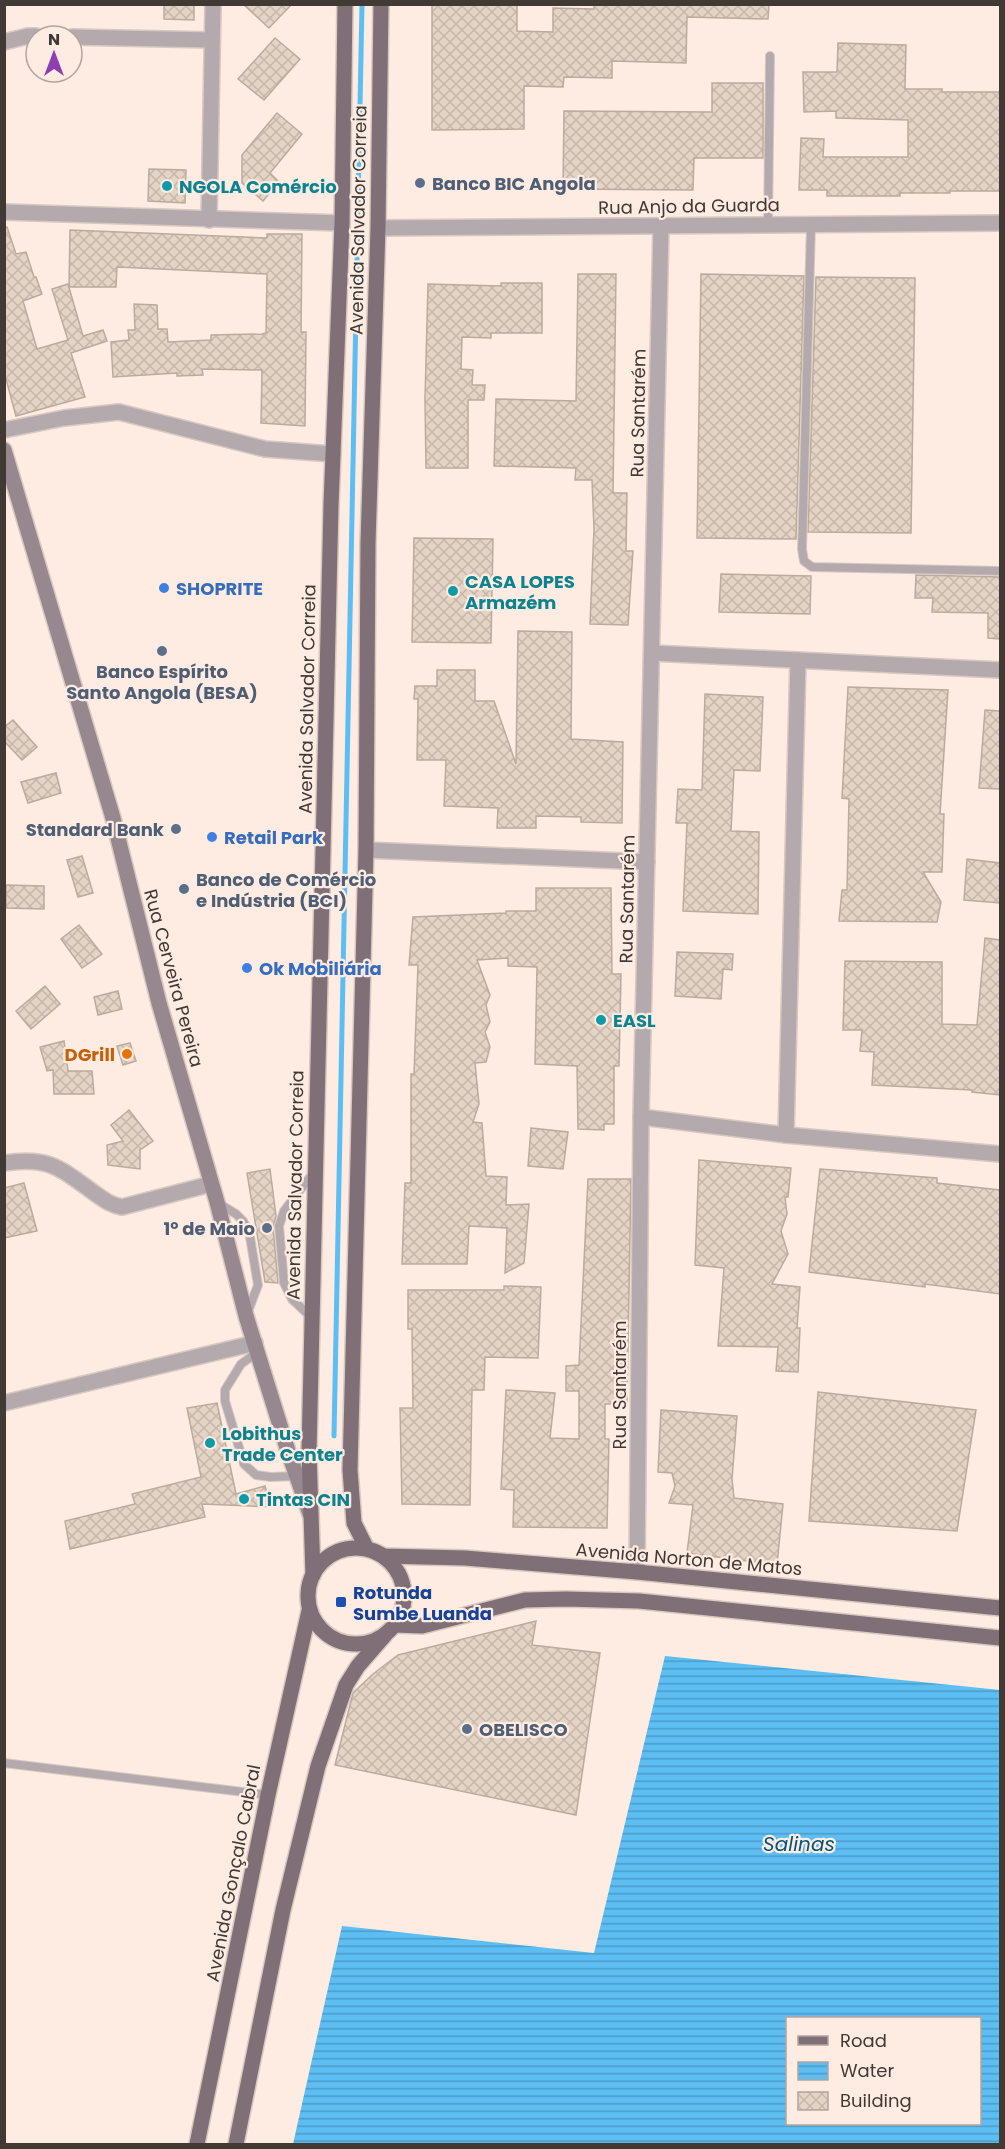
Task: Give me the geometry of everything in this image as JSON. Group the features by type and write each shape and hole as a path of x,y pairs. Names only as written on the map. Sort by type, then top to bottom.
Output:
{"main road":[{"name":"Avenida Salvador Correia","path":"313,1575 309,1452 333,454 342,223 345,4"},
{"name":"Avenida Salvador Correia","path":"367,1549 354,1523 350,1470 366,850 368,543 378,228 381,4"},
{"name":"Rua Cerveira Pereira","path":"4,450 113,818 159,1003 217,1202 246,1316 310,1516"},
{"path":"236,2145 283,1910 318,1766 346,1685 357,1666 390,1630 403,1608 404,1589 397,1570 384,1556 367,1549 349,1548 324,1560 313,1575 308,1592 309,1611 325,1633 340,1642 350,1644 368,1643 390,1630 422,1626 525,1600 566,1599 639,1601 1000,1638"},
{"name":"Avenida Norton de Matos","path":"384,1556 465,1557 1000,1608"},
{"name":"Avenida Gonçalo Cabral","path":"196,2145 268,1795 309,1611"}],"street":[{"path":"209,220 213,4"},
{"path":"4,42 24,37"},
{"path":"84,37 212,40"},
{"path":"4,212 342,223"},
{"name":"Rua Anjo da Guarda","path":"378,228 1000,223"},
{"name":"Rua Santarém","path":"637,1572 641,1117 661,226"},
{"path":"4,430 63,418 119,412 265,449 333,454"},
{"path":"652,653 1000,670"},
{"path":"786,1135 798,660"},
{"path":"366,850 647,862"},
{"path":"641,1117 786,1135 1000,1154"},
{"path":"4,1163 23,1160 49,1163 111,1205 122,1207 211,1184"},
{"path":"4,1403 256,1348"}],"lane":[{"path":"768,225 770,56"},
{"path":"811,225 802,549 804,561 812,567 1000,571"},
{"path":"312,1318 292,1299 284,1283 279,1226 284,1211 315,1171"},
{"path":"217,1202 236,1214 249,1231 258,1286 246,1316"},
{"path":"256,1348 241,1364 225,1390 225,1401 244,1464 256,1475 297,1476"},
{"path":"4,1763 268,1795"}],"water":[{"name":"Salinas","path":"665,1656 1000,1690 1000,2144 293,2144 342,1926 594,1953"}],"building":[{"path":"164,4 194,4 194,20 164,19"},
{"path":"243,4 292,4 269,28"},
{"path":"432,4 517,4 517,31 553,32 553,8 594,9 594,4 769,4 768,19 687,17 686,63 612,61 612,78 564,77 563,87 524,86 524,129 432,130"},
{"path":"275,38 300,59 264,100 238,79"},
{"path":"838,43 906,45 905,89 942,89 942,92 1000,92 1000,191 900,193 900,196 827,196 827,190 799,190 801,138 824,139 823,157 908,157 908,120 836,118 836,111 804,112 803,72 837,72"},
{"path":"712,83 763,83 763,158 694,158 693,190 563,189 564,111 712,112"},
{"path":"277,113 302,134 270,173 279,182 263,201 242,183 242,155"},
{"name":"NGOLA Comércio","path":"149,169 186,170 185,203 148,201"},
{"path":"4,227 7,227 16,254 26,252 42,294 23,301 37,349 68,340 52,289 68,284 83,336 103,330 107,341 71,353 85,397 16,416 4,372"},
{"path":"70,230 267,238 267,234 302,234 301,332 306,332 305,426 261,423 262,370 202,369 203,375 177,376 177,373 113,377 111,342 129,340 128,330 135,330 134,304 157,305 158,329 167,329 168,342 211,340 211,335 262,334 266,333 267,274 117,267 116,287 69,287"},
{"path":"578,274 616,274 613,493 627,493 626,551 633,551 628,625 590,624 594,529 592,480 575,480 576,468 494,466 496,399 576,401"},
{"path":"701,274 804,276 796,539 697,538"},
{"path":"816,277 915,278 911,533 808,532"},
{"path":"501,283 542,283 542,333 491,333 491,338 462,337 461,369 473,370 472,385 485,385 484,400 468,400 468,468 426,468 428,284 501,286"},
{"name":"CASA LOPES Armazém","path":"414,538 493,539 491,643 412,642"},
{"path":"721,574 811,576 810,614 719,612"},
{"path":"916,575 1000,577 1000,639 988,638 988,613 932,612 933,598 915,598"},
{"path":"518,631 572,632 571,739 623,742 622,823 581,822 581,817 536,816 536,828 497,828 498,808 444,806 446,760 417,760 418,699 414,699 415,686 437,686 437,670 475,670 475,701 494,701 516,764"},
{"path":"848,687 948,690 940,814 944,814 942,872 923,872 941,902 937,922 839,921 842,890 847,890 849,799 842,798"},
{"path":"705,694 763,697 760,771 734,770 731,831 759,832 758,914 683,911 687,823 676,823 678,789 702,790"},
{"path":"985,710 1000,711 1000,789 979,788"},
{"path":"13,720 37,747 22,760 4,741 4,727"},
{"path":"56,773 61,793 28,803 21,782"},
{"path":"82,856 93,893 78,897 67,860"},
{"path":"967,859 1000,863 1000,903 964,900"},
{"path":"6,885 44,886 44,909 6,908"},
{"path":"536,888 611,888 612,974 621,974 619,1066 614,1066 614,1124 604,1124 604,1130 578,1129 577,1066 535,1064 537,967 508,966 508,958 477,960 490,995 486,1005 490,1022 485,1032 490,1047 486,1062 475,1063 479,1104 473,1122 482,1123 486,1176 507,1177 506,1205 529,1204 524,1263 505,1273 507,1228 469,1226 467,1264 402,1264 405,1183 411,1183 411,1074 414,1074 418,965 409,965 413,917 536,911"},
{"path":"79,925 102,954 82,968 61,939"},
{"path":"985,938 1000,940 1000,1095 972,1092 972,1090 872,1085 874,1052 860,1051 862,1030 843,1030 845,961 942,962 942,1024 977,1025"},
{"path":"677,952 733,954 732,970 723,969 721,999 675,996"},
{"path":"45,986 60,1004 31,1029 16,1011"},
{"path":"118,991 122,1009 98,1015 94,997"},
{"path":"64,1041 68,1071 92,1071 94,1094 54,1094 53,1070 47,1071 40,1047"},
{"name":"DGrill","path":"130,1043 136,1061 123,1065 117,1046"},
{"path":"129,1110 153,1141 140,1150 140,1169 108,1165 107,1145 123,1141 111,1125"},
{"path":"531,1128 568,1132 563,1169 528,1166"},
{"path":"699,1160 791,1168 788,1197 785,1197 787,1214 781,1231 788,1254 772,1284 800,1287 797,1328 800,1328 798,1372 776,1371 778,1347 718,1346 724,1268 695,1265"},
{"name":"1º de Maio","path":"270,1169 276,1216 273,1227 278,1283 265,1282 247,1173"},
{"path":"820,1169 937,1178 937,1183 1000,1190 1000,1294 809,1272"},
{"path":"588,1179 631,1179 627,1404 605,1404 605,1439 609,1439 607,1528 513,1527 514,1490 501,1489 506,1390 555,1393 550,1438 579,1439 579,1391 566,1391 566,1366 579,1365"},
{"path":"24,1183 37,1231 4,1238 4,1188"},
{"path":"504,1286 541,1287 538,1358 485,1357 484,1390 472,1390 470,1505 402,1504 400,1408 413,1408 412,1329 408,1329 408,1290 504,1290"},
{"path":"818,1392 976,1410 957,1531 809,1521"},
{"name":"Lobithus Trade Center","path":"217,1403 236,1494 265,1486 271,1507 202,1504 205,1517 70,1549 65,1521 135,1504 132,1494 201,1477 187,1408"},
{"path":"661,1410 737,1416 732,1479 734,1498 783,1504 777,1565 687,1553 693,1505 669,1503 675,1486 672,1473 658,1472"},
{"name":"OBELISCO","path":"536,1621 532,1645 600,1653 576,1815 335,1765 353,1693 398,1655"}],"waterway":[{"path":"334,1436 362,4"}],"place":[{"name":"Banco BIC Angola","path":"420,183"},
{"name":"NGOLA Comércio","path":"167,186"},
{"name":"SHOPRITE","path":"164,588"},
{"name":"CASA LOPES Armazém","path":"453,591"},
{"name":"Banco Espírito Santo Angola (BESA)","path":"162,651"},
{"name":"Standard Bank","path":"176,829"},
{"name":"Retail Park","path":"212,837"},
{"name":"Banco de Comércio e Indústria (BCI)","path":"184,889"},
{"name":"Ok Mobiliária","path":"247,968"},
{"name":"EASL","path":"601,1020"},
{"name":"DGrill","path":"127,1054"},
{"name":"1º de Maio","path":"267,1228"},
{"name":"Lobithus Trade Center","path":"210,1443"},
{"name":"Tintas CIN","path":"244,1499"},
{"name":"Rotunda Sumbe Luanda","path":"341,1602"},
{"name":"OBELISCO","path":"467,1729"}]}
